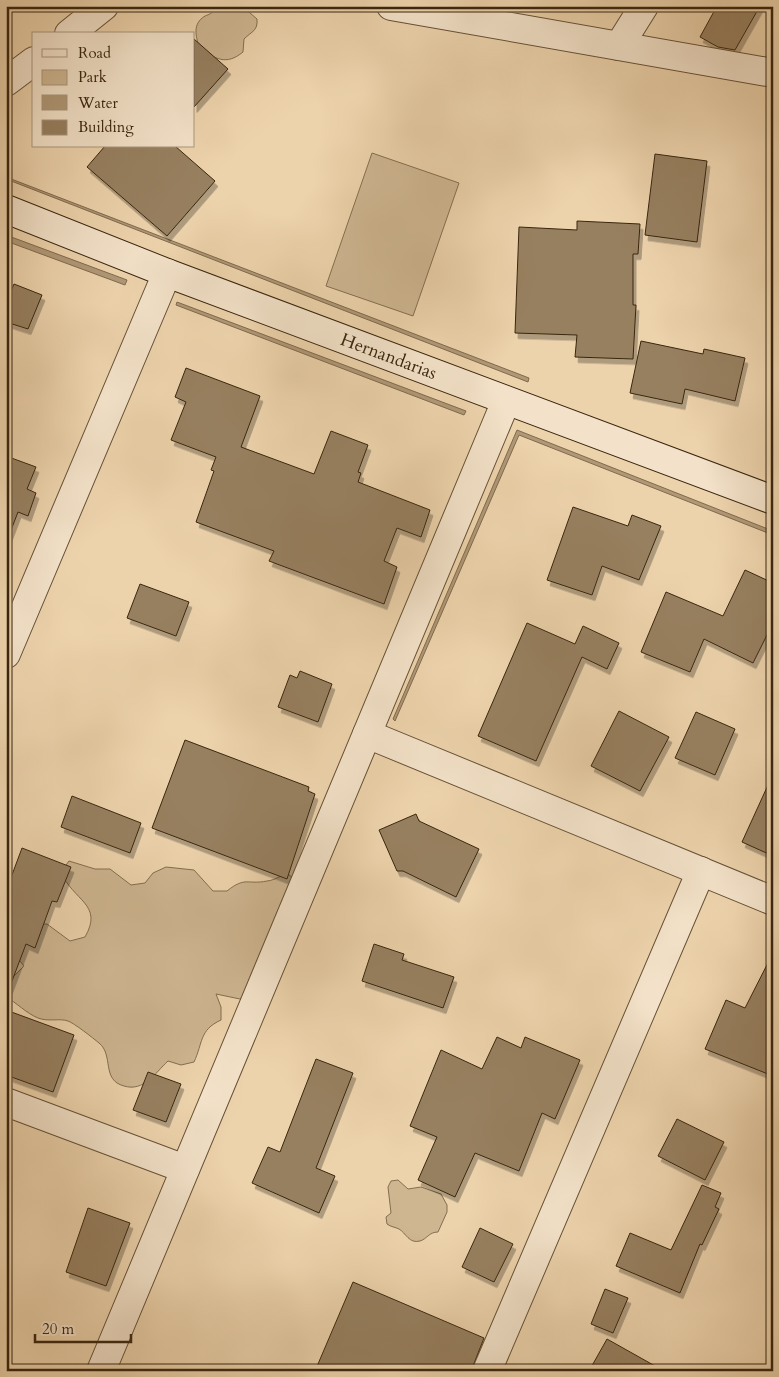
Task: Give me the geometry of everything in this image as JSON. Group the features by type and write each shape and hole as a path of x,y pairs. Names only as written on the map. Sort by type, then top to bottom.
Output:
{"street":[{"path":"72,32 104,6"},
{"path":"391,6 773,73"},
{"path":"619,46 644,6"},
{"path":"6,82 32,62"},
{"name":"Hernandarias","path":"6,210 167,273 773,500"},
{"path":"6,654 167,273"},
{"path":"101,1371 506,401"},
{"path":"367,734 773,901"},
{"path":"487,1371 701,872"},
{"path":"6,1102 185,1169"}],"green space":[{"path":"226,6 242,6 257,19 257,26 244,39 243,52 226,60 215,58 199,47 196,30 201,19 215,9"},
{"path":"372,153 459,183 413,316 326,286"},
{"path":"69,861 95,869 110,869 131,885 145,883 153,873 166,867 194,870 213,891 227,891 243,882 260,882 288,874 294,879 252,992 240,999 216,994 221,1007 221,1020 205,1033 194,1062 181,1065 168,1061 154,1076 143,1084 131,1087 124,1086 112,1078 103,1048 88,1034 68,1021 38,1018 6,997 6,984 24,966 16,956 33,924 47,924 70,941 85,937 90,926 91,917 89,910 66,882 61,872"},
{"path":"398,1180 408,1189 421,1187 441,1194 447,1205 447,1212 438,1232 432,1233 416,1242 410,1240 399,1229 387,1224 386,1217 391,1213 388,1187 391,1181"}],"water":[{"path":"6,177 529,378 528,382 6,179"},
{"path":"6,235 127,280 125,285 6,241"},
{"path":"177,302 466,411 464,415 176,305"},
{"path":"517,430 773,531 773,535 519,435 395,721 393,719"}],"building":[{"path":"717,6 760,6 735,50 718,47 700,37"},
{"path":"195,40 228,69 195,106"},
{"path":"103,148 177,148 215,181 167,236 87,167"},
{"path":"655,154 707,161 697,242 645,235"},
{"path":"577,221 640,224 638,254 633,254 633,305 636,305 633,359 575,357 577,335 515,333 519,227 577,230"},
{"path":"14,284 42,295 28,329 6,322 6,303"},
{"path":"641,341 703,354 704,349 745,358 735,401 685,389 682,404 630,393"},
{"path":"186,368 260,396 241,447 314,474 331,431 368,445 358,472 361,473 358,482 430,510 421,537 397,528 384,561 397,567 384,604 269,561 274,551 196,522 214,471 211,470 216,457 171,440 186,402 175,397"},
{"path":"6,456 36,467 27,489 36,493 28,516 18,512 8,538 6,538"},
{"path":"573,507 628,526 632,515 661,526 639,580 602,566 592,595 547,580"},
{"path":"745,570 773,583 773,623 753,663 704,639 690,672 641,652 666,592 723,616"},
{"path":"140,584 189,602 176,636 127,618"},
{"path":"527,623 575,644 583,626 619,643 607,669 582,657 536,761 478,736"},
{"path":"300,671 332,684 318,722 278,707 290,675 297,678"},
{"path":"619,711 669,737 640,791 591,766"},
{"path":"696,712 735,729 715,775 675,758"},
{"path":"185,740 309,787 308,791 315,794 287,879 152,828"},
{"path":"773,774 773,856 742,842"},
{"path":"72,796 141,823 130,853 61,827"},
{"path":"416,814 419,821 479,849 456,897 403,871 397,871 379,830"},
{"path":"22,848 71,867 57,902 52,901 35,948 26,944 9,989 6,989 6,891"},
{"path":"374,944 404,954 402,960 454,977 443,1008 362,981"},
{"path":"773,953 773,1076 705,1049 726,1000 745,1008"},
{"path":"6,1010 74,1035 53,1092 6,1075"},
{"path":"497,1037 521,1048 525,1037 580,1060 555,1119 542,1113 519,1171 475,1153 455,1197 418,1180 437,1137 410,1126 441,1050 482,1069"},
{"path":"316,1059 353,1073 316,1168 335,1176 319,1213 252,1183 268,1147 280,1152"},
{"path":"148,1072 181,1084 166,1122 133,1110"},
{"path":"677,1119 724,1142 705,1180 658,1156"},
{"path":"702,1185 721,1193 715,1207 719,1209 702,1245 700,1244 680,1293 616,1266 630,1233 671,1250"},
{"path":"88,1208 130,1223 106,1286 66,1272"},
{"path":"480,1228 513,1244 494,1282 462,1267"},
{"path":"353,1282 484,1338 471,1371 315,1371"},
{"path":"605,1289 628,1298 613,1333 591,1324"},
{"path":"607,1339 664,1371 589,1371"}]}
